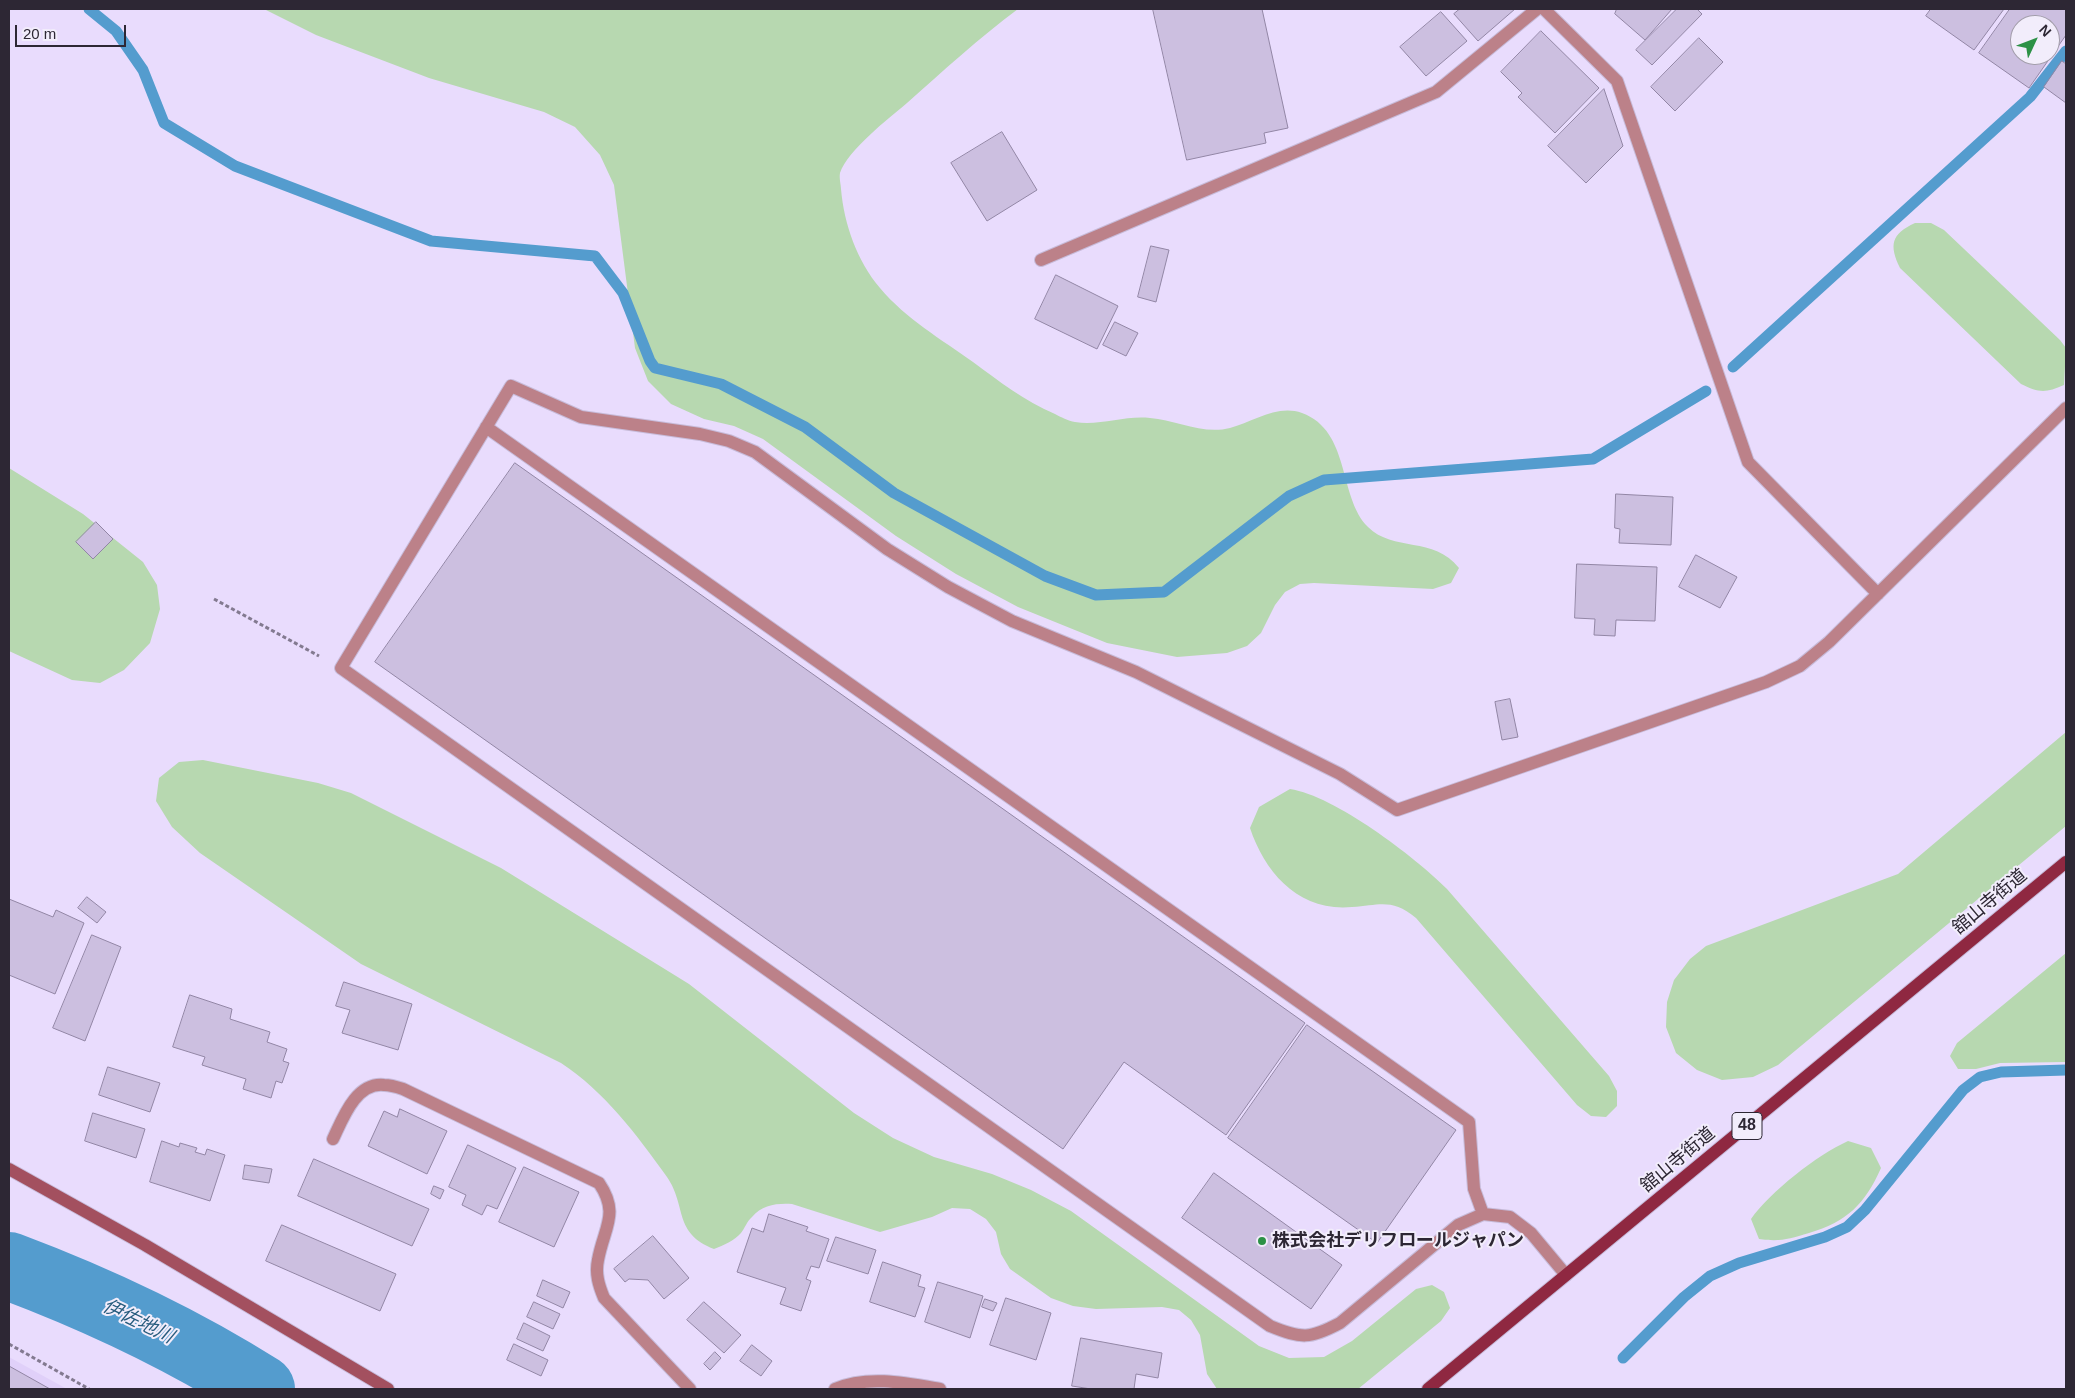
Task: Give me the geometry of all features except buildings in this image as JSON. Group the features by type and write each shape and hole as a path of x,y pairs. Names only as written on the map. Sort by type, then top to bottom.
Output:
{"main road":[{"name":"舘山寺街道","path":"1428,1389 2066,862"}],"street":[{"path":"1042,260 1436,92 1537,9"},
{"path":"1544,9 1617,81 1748,462 1878,594"},
{"path":"1566,1275 1531,1233 1510,1217 1483,1214 1458,1225 1340,1322 1318,1334 1293,1336 1270,1326 341,668 511,386 581,417 700,434 729,441 756,452 887,549 948,587 1012,621 1136,672 1340,774 1396,810 1766,682 1800,666 1829,642 2066,408"},
{"path":"486,427 1469,1122 1474,1189 1483,1214"},
{"path":"333,1138 347,1109 361,1092 382,1084 403,1089 599,1183 608,1196 611,1211 597,1262 597,1280 604,1298 690,1389"},
{"path":"9,1169 162,1255 388,1389"},
{"path":"835,1389 873,1381 905,1383 940,1389"}],"path":[{"path":"214,599 341,668"},
{"path":"9,1344 89,1389"}],"shaded area":[{"path":"9,1357 67,1389 9,1389"}],"green space":[{"path":"264,9 1018,9 975,43 880,126 844,164 840,177 845,215 849,229 858,254 880,288 912,319 1022,397 1070,421 1094,423 1141,417 1160,419 1210,430 1220,430 1274,412 1293,411 1302,413 1318,422 1329,434 1337,449 1352,499 1368,527 1378,535 1389,539 1438,552 1449,558 1459,568 1451,583 1433,589 1314,583 1300,584 1285,592 1275,605 1261,633 1247,646 1227,653 1177,657 1107,643 1018,607 956,574 896,536 763,439 734,426 704,419 671,404 648,381 635,348 614,185 600,155 575,127 544,112 429,78 316,35"},
{"path":"1915,223 1931,223 1944,230 2060,340 2066,348 2064,385 2042,391 2021,384 1900,268 1894,253 1894,241 1901,231"},
{"path":"9,468 83,514 143,562 157,585 160,609 150,643 124,670 100,683 72,680 9,651"},
{"path":"2066,732 2066,826 1778,1065 1753,1077 1722,1080 1697,1070 1676,1053 1666,1027 1667,1002 1674,980 1690,959 1706,946 1898,874"},
{"path":"203,760 318,783 351,793 501,868 689,984 854,1113 893,1138 934,1157 992,1174 1031,1190 1071,1211 1259,1346 1289,1358 1324,1357 1352,1341 1416,1289 1432,1285 1444,1292 1450,1308 1441,1321 1358,1389 1217,1389 1207,1374 1200,1335 1191,1320 1179,1310 1162,1307 1096,1309 1073,1306 1051,1298 1010,1269 1001,1254 996,1232 986,1219 970,1209 952,1208 932,1217 880,1232 792,1204 781,1204 765,1207 760,1210 750,1219 738,1236 714,1249 701,1243 686,1227 673,1188 644,1145 606,1100 577,1074 561,1063 361,964 200,853 172,827 156,801 159,778 179,762"},
{"path":"1290,789 1329,803 1373,829 1415,860 1447,889 1609,1076 1617,1091 1617,1106 1606,1117 1591,1116 1577,1105 1416,918 1408,912 1393,905 1385,904 1333,907 1316,903 1300,896 1275,874 1265,860 1250,828 1259,807"},
{"path":"2066,953 2066,1062 2000,1063 1976,1069 1958,1069 1950,1056 1957,1043"},
{"path":"1848,1141 1871,1148 1881,1168 1868,1192 1853,1210 1822,1229 1784,1239 1759,1239 1751,1219 1759,1208 1795,1175 1822,1155"}],"waterway":[{"path":"89,9 116,31 143,70 164,123 235,166 431,241 595,256 623,293 650,361 655,368 721,384 805,427 894,493 1045,576 1096,595 1164,592 1289,496 1324,480 1593,459 1706,391"},
{"path":"1733,367 2030,97 2066,51"},
{"path":"1623,1358 1684,1297 1710,1276 1739,1263 1825,1237 1847,1227 1865,1210 1963,1090 1980,1077 2001,1072 2066,1070"},
{"name":"伊佐地川","path":"9,1266 107,1306 138,1321 201,1353 261,1389"}],"place":[{"name":"株式会社デリフロールジャパン","path":"1262,1241"}]}
